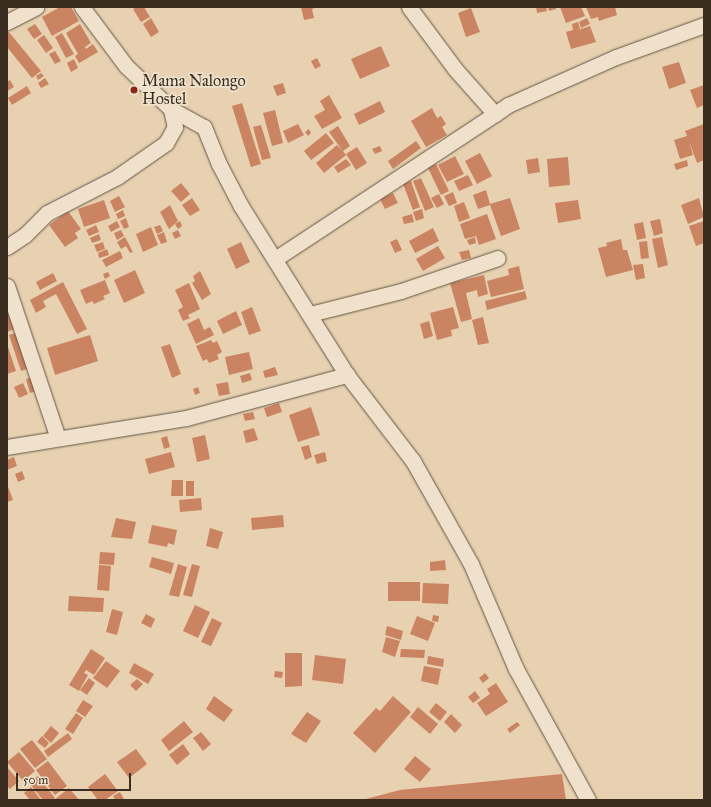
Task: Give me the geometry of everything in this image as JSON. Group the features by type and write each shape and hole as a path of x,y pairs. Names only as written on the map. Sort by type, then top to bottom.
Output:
{"street":[{"path":"7,22 36,7"},
{"path":"82,7 126,66 171,109 204,127 218,164 347,375 413,461 467,557 516,669 588,800"},
{"path":"409,7 455,70 495,114"},
{"path":"275,259 508,105 616,57 704,25"},
{"path":"7,247 25,235 47,213 117,177 166,143 175,127 171,109"},
{"path":"310,314 401,291 498,258"},
{"path":"7,286 58,438"},
{"path":"7,447 186,418 347,375"}],"building":[{"path":"60,7 71,7 79,21 52,36 42,17"},
{"path":"137,7 144,7 150,17 141,22 133,9"},
{"path":"301,7 318,7 312,9 314,18 304,20"},
{"path":"536,7 546,7 547,11 537,13"},
{"path":"548,7 556,7 556,9 549,11"},
{"path":"560,7 581,7 585,16 566,23"},
{"path":"586,7 615,7 617,15 599,21 598,17 591,19"},
{"path":"471,8 480,32 466,37 458,13"},
{"path":"151,18 159,32 151,37 143,24"},
{"path":"587,18 590,24 581,28 579,22"},
{"path":"578,22 580,29 578,30 590,26 596,42 571,49 566,32 573,30 572,24"},
{"path":"35,24 42,34 34,39 27,29"},
{"path":"80,24 91,43 85,47 86,49 93,44 98,52 79,63 75,56 78,54 66,33"},
{"path":"8,31 41,71 32,78 7,47"},
{"path":"62,33 74,54 66,58 55,37"},
{"path":"44,35 53,48 46,53 37,40"},
{"path":"381,46 390,66 360,79 351,59"},
{"path":"55,51 61,61 55,64 49,54"},
{"path":"317,58 321,66 315,69 311,61"},
{"path":"74,59 78,68 71,72 67,63"},
{"path":"679,62 686,83 669,89 662,67"},
{"path":"41,73 44,76 38,80 36,76"},
{"path":"45,78 49,84 41,88 38,83"},
{"path":"10,80 14,87 7,91 7,82"},
{"path":"283,83 286,93 277,96 273,86"},
{"path":"704,85 704,105 697,108 690,90"},
{"path":"27,86 31,93 12,105 8,98"},
{"path":"329,95 342,118 322,129 314,116 325,110 320,101"},
{"path":"380,101 385,112 359,125 354,114"},
{"path":"242,103 261,164 251,167 232,106"},
{"path":"432,108 437,118 441,116 446,124 442,127 447,135 426,147 411,121"},
{"path":"275,110 283,143 272,146 263,113"},
{"path":"298,124 304,135 288,143 283,131"},
{"path":"704,124 704,160 697,163 689,141 693,155 680,159 674,140 687,136 685,131"},
{"path":"261,125 271,158 262,160 253,127"},
{"path":"338,126 350,146 343,151 346,155 324,173 316,163 337,145 342,150 329,132"},
{"path":"309,129 311,133 308,136 305,132"},
{"path":"326,133 334,143 311,160 304,151"},
{"path":"416,141 421,148 393,169 388,161"},
{"path":"380,146 382,151 375,154 372,149"},
{"path":"357,147 367,163 356,170 346,154"},
{"path":"480,153 492,176 477,184 465,161"},
{"path":"455,156 464,174 447,182 438,165"},
{"path":"568,157 570,185 549,187 547,159"},
{"path":"538,158 540,172 528,174 526,160"},
{"path":"346,159 351,165 338,173 334,167"},
{"path":"687,160 688,166 676,170 674,164"},
{"path":"436,164 449,191 441,195 428,168"},
{"path":"468,175 473,185 459,191 454,181"},
{"path":"421,178 434,207 425,211 413,181"},
{"path":"411,181 420,207 413,210 403,184"},
{"path":"181,183 190,194 181,202 171,191"},
{"path":"486,190 490,204 510,198 520,229 501,236 490,205 478,209 473,195"},
{"path":"453,192 457,203 449,206 444,196"},
{"path":"393,193 398,203 385,209 380,199"},
{"path":"439,194 444,204 437,208 431,198"},
{"path":"119,196 125,207 115,212 110,201"},
{"path":"192,198 200,210 190,216 182,205"},
{"path":"699,198 704,217 688,224 681,205"},
{"path":"104,200 110,218 84,227 78,209"},
{"path":"578,200 581,219 558,223 555,203"},
{"path":"464,202 470,218 459,222 454,206"},
{"path":"170,205 178,221 169,229 160,212"},
{"path":"422,209 424,218 416,221 413,212"},
{"path":"123,210 125,216 118,219 116,214"},
{"path":"68,211 81,229 75,233 78,238 65,247 49,225"},
{"path":"412,214 414,222 404,224 402,217"},
{"path":"487,214 496,239 479,245 476,236 465,239 460,224"},
{"path":"126,218 129,227 124,229 120,221"},
{"path":"660,219 663,233 654,236 650,221"},
{"path":"117,221 120,227 111,232 108,226"},
{"path":"180,221 182,226 178,229 175,224"},
{"path":"704,221 704,243 696,246 689,226"},
{"path":"643,222 646,238 637,240 634,224"},
{"path":"96,225 99,232 89,236 86,230"},
{"path":"160,225 163,231 157,234 154,227"},
{"path":"151,227 158,245 143,252 136,234"},
{"path":"433,228 439,241 415,253 409,241"},
{"path":"121,230 124,236 117,240 114,233"},
{"path":"178,230 181,236 175,239 172,233"},
{"path":"164,232 167,242 161,244 157,235"},
{"path":"99,234 101,240 92,243 90,238"},
{"path":"125,237 133,252 130,253 126,246 121,249 117,242"},
{"path":"475,237 476,243 469,245 467,240"},
{"path":"662,237 668,265 658,268 652,239"},
{"path":"397,239 402,250 395,253 390,242"},
{"path":"621,239 623,250 627,250 633,270 606,277 598,248 607,246 606,243"},
{"path":"647,241 649,258 641,259 639,242"},
{"path":"103,242 105,249 97,252 94,245"},
{"path":"241,242 250,262 236,269 227,249"},
{"path":"438,246 445,258 423,271 416,259"},
{"path":"107,249 109,255 99,258 98,253"},
{"path":"469,250 471,258 462,260 459,252"},
{"path":"120,251 123,258 106,267 102,260"},
{"path":"643,264 645,278 636,280 633,265"},
{"path":"519,266 524,289 491,297 487,281 509,275 508,269"},
{"path":"135,270 145,293 124,303 114,280"},
{"path":"200,271 211,294 202,300 192,283 195,281 193,276"},
{"path":"108,272 110,276 105,279 103,274"},
{"path":"53,273 57,281 40,290 36,282"},
{"path":"484,275 488,294 478,297 477,290 466,293 472,319 461,322 450,283"},
{"path":"105,280 110,293 103,296 105,299 94,304 92,301 86,304 80,290"},
{"path":"63,282 87,329 77,334 56,294 43,301 46,307 36,313 30,300"},
{"path":"189,283 200,309 188,315 190,318 183,321 178,310 183,307 175,290"},
{"path":"525,291 527,299 487,310 485,301"},
{"path":"7,304 17,328 7,332"},
{"path":"252,307 261,331 249,335 241,312"},
{"path":"453,307 459,328 451,330 452,336 437,340 430,313"},
{"path":"236,311 242,325 223,334 217,321"},
{"path":"483,317 489,343 478,345 472,320"},
{"path":"199,318 204,330 210,327 214,335 196,344 187,324"},
{"path":"429,321 433,336 424,339 420,324"},
{"path":"18,332 30,368 21,371 9,335"},
{"path":"90,335 98,361 55,375 47,348"},
{"path":"211,340 213,343 217,341 222,352 217,355 219,359 209,363 207,359 203,361 196,346"},
{"path":"7,344 16,371 7,374"},
{"path":"170,344 181,374 172,378 161,347"},
{"path":"249,352 253,369 229,375 225,357"},
{"path":"275,367 278,375 265,378 263,371"},
{"path":"250,373 252,380 242,383 240,376"},
{"path":"33,377 37,391 30,393 26,379"},
{"path":"228,382 230,394 219,396 216,384"},
{"path":"23,383 28,394 19,398 14,387"},
{"path":"198,387 200,393 195,395 193,389"},
{"path":"279,403 282,412 267,417 264,408"},
{"path":"311,407 320,435 298,442 289,415"},
{"path":"253,412 255,419 245,421 243,414"},
{"path":"254,428 258,440 246,443 243,431"},
{"path":"205,435 210,459 197,462 192,438"},
{"path":"167,436 170,447 164,449 161,438"},
{"path":"309,445 312,457 305,460 301,447"},
{"path":"171,452 175,467 149,474 145,459"},
{"path":"325,452 327,461 317,464 314,455"},
{"path":"14,457 17,466 7,470 7,460"},
{"path":"22,471 25,479 18,482 15,474"},
{"path":"172,480 183,480 183,496 171,496"},
{"path":"186,481 194,481 194,496 186,496"},
{"path":"7,484 13,500 7,502"},
{"path":"201,498 202,510 180,512 179,500"},
{"path":"283,515 284,527 252,530 251,518"},
{"path":"116,518 136,522 132,539 111,537"},
{"path":"152,525 177,530 174,545 168,543 167,547 148,543"},
{"path":"210,528 223,532 218,549 206,546"},
{"path":"100,552 115,553 114,565 99,564"},
{"path":"152,557 174,563 171,574 149,567"},
{"path":"445,560 446,570 430,571 430,562"},
{"path":"178,564 187,567 179,597 169,595"},
{"path":"192,564 200,566 192,597 183,595"},
{"path":"99,565 111,566 109,591 97,590"},
{"path":"388,582 420,582 420,601 388,601"},
{"path":"423,583 449,584 448,604 422,603"},
{"path":"69,596 104,598 103,612 68,611"},
{"path":"195,605 210,612 198,638 183,631"},
{"path":"112,609 123,612 117,635 106,632"},
{"path":"146,614 155,619 151,628 141,623"},
{"path":"433,615 439,616 438,622 432,621"},
{"path":"417,616 435,623 428,641 410,634"},
{"path":"212,618 222,623 211,646 201,642"},
{"path":"387,626 403,631 401,640 385,635"},
{"path":"386,637 400,641 395,657 382,652"},
{"path":"91,649 105,658 94,675 86,670 84,673 88,675 79,691 69,685"},
{"path":"401,649 425,650 424,658 400,657"},
{"path":"285,653 302,653 302,686 285,687"},
{"path":"315,655 346,659 343,684 312,680"},
{"path":"428,656 444,659 443,667 427,664"},
{"path":"106,661 120,671 107,688 93,678"},
{"path":"134,663 154,674 148,684 129,673"},
{"path":"424,666 441,669 438,685 421,681"},
{"path":"275,671 283,672 282,678 274,677"},
{"path":"485,673 489,678 483,683 479,678"},
{"path":"89,678 95,683 87,695 80,690"},
{"path":"137,679 143,684 136,691 130,685"},
{"path":"496,683 508,702 486,716 477,703 490,694 487,689"},
{"path":"475,691 480,698 473,703 468,697"},
{"path":"214,696 233,710 224,722 206,709"},
{"path":"393,696 411,712 375,753 353,733 376,708 380,711"},
{"path":"83,700 93,706 85,717 76,711"},
{"path":"436,703 447,712 440,721 429,712"},
{"path":"418,707 438,724 430,734 410,717"},
{"path":"307,712 321,721 306,743 291,734"},
{"path":"76,713 83,718 73,734 65,729"},
{"path":"451,714 462,725 455,733 444,722"},
{"path":"184,721 193,732 169,751 161,740"},
{"path":"517,722 520,725 510,733 507,729"},
{"path":"51,726 59,733 51,743 43,736"},
{"path":"201,732 211,744 203,751 193,738"},
{"path":"68,733 72,739 48,757 44,751"},
{"path":"42,736 49,743 45,748 37,742"},
{"path":"32,740 47,759 35,768 20,749"},
{"path":"183,744 190,754 177,765 169,755"},
{"path":"136,749 147,764 129,778 117,762"},
{"path":"19,752 35,771 23,781 7,762"},
{"path":"415,756 431,769 420,782 404,769"},
{"path":"48,761 67,786 55,795 36,770"},
{"path":"7,767 19,781 10,789 7,786"},
{"path":"105,774 118,791 105,800 98,800 88,787"},
{"path":"562,774 566,800 362,800 400,790"},
{"path":"38,776 55,798 52,800 43,800 29,783"},
{"path":"31,787 41,800 30,800 24,793"},
{"path":"69,788 79,800 54,800"},
{"path":"120,792 124,799 115,800 113,796"}],"place":[{"name":"Mama Nalongo Hostel","path":"134,90"}]}
